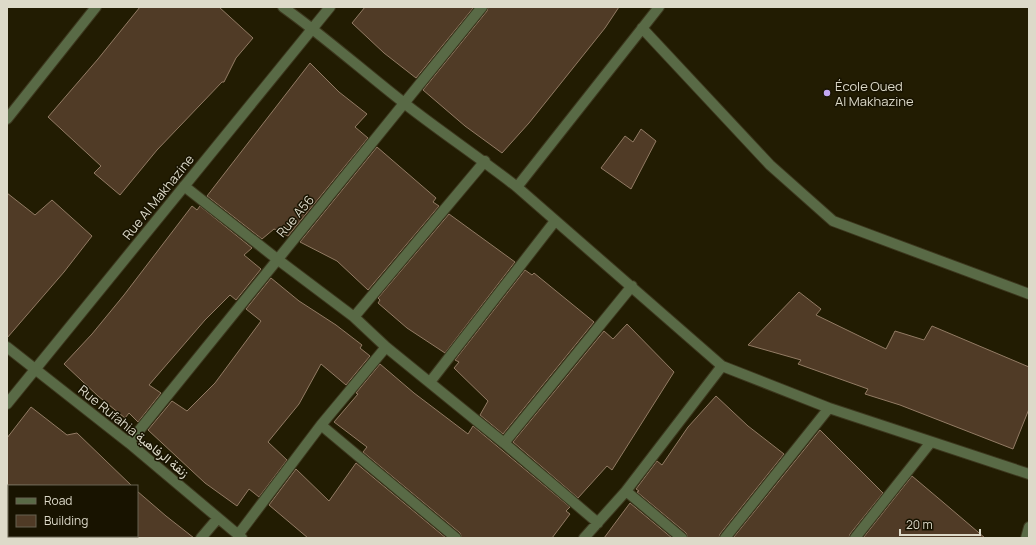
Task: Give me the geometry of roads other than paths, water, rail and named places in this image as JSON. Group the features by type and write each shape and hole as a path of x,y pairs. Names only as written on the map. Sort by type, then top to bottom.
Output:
{"street":[{"path":"7,119 96,7"},
{"path":"282,7 312,28 405,103 485,161 517,187 722,366 829,408 1029,474"},
{"name":"Rue Al Makhazine","path":"7,404 102,285 330,7"},
{"name":"Rue A56","path":"129,443 276,259 482,7"},
{"path":"517,187 659,7"},
{"path":"642,28 770,165 833,221 1029,294"},
{"path":"354,317 485,161"},
{"path":"184,186 276,259 354,317 386,347 504,443 598,523"},
{"path":"430,382 555,221"},
{"path":"504,443 632,286"},
{"name":"Rue Rufahia زنقة الرفاهية","path":"7,347 129,443 240,536"},
{"path":"240,536 321,424 386,347"},
{"path":"584,538 626,491 722,366"},
{"path":"725,538 829,408"},
{"path":"321,424 456,538"},
{"path":"855,538 931,442"},
{"path":"626,491 682,538"},
{"path":"201,538 218,518"},
{"path":"1026,538 1029,527"}],"place":[{"name":"École Oued Al Makhazine","path":"827,93"}]}
